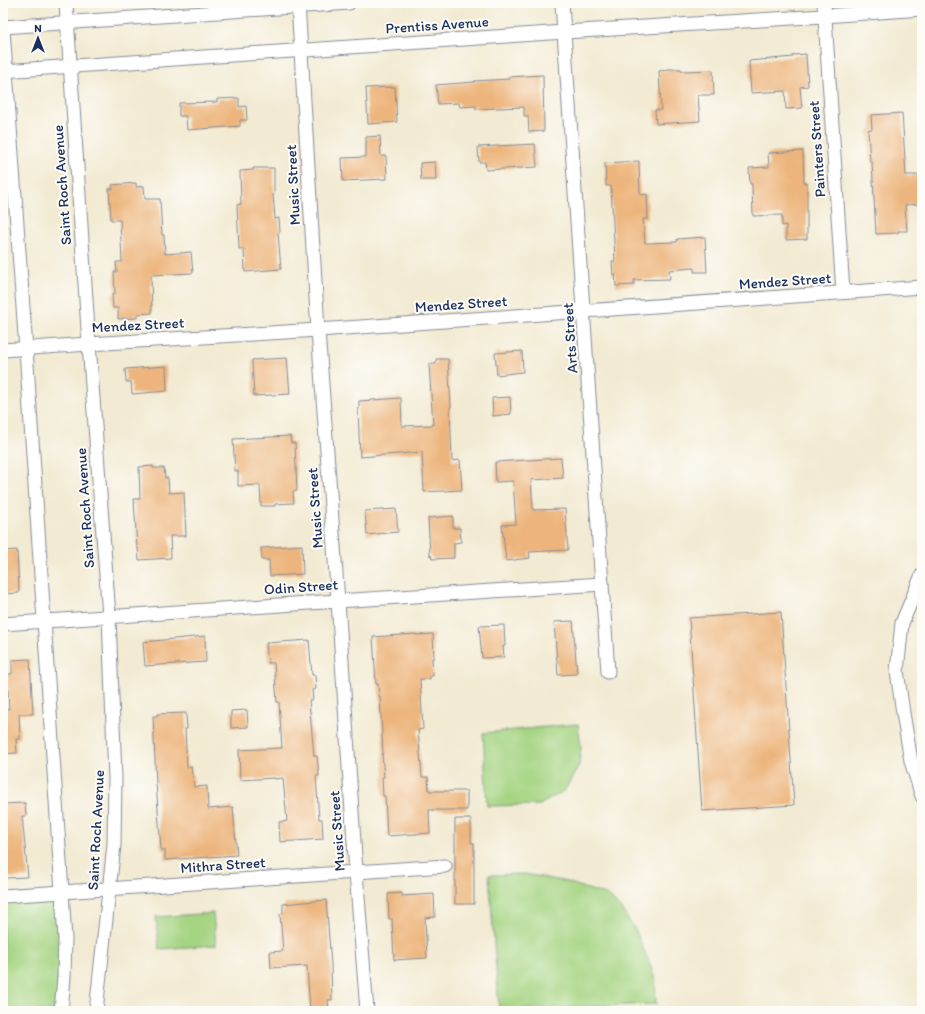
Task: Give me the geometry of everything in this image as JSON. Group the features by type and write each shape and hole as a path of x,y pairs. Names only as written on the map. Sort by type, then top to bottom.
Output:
{"street":[{"name":"Saint Roch Avenue","path":"66,3 109,616 115,778 114,845 96,1011"},
{"path":"3,26 298,5 348,3"},
{"name":"Arts Street","path":"562,3 608,672"},
{"name":"Music Street","path":"298,5 318,330 367,1011"},
{"name":"Prentiss Avenue","path":"4,71 564,32 824,10 922,9"},
{"name":"Painters Street","path":"824,10 843,292"},
{"name":"Saint Roch Avenue","path":"3,30 4,71 26,349 65,939 61,1011"},
{"name":"Mendez Street","path":"3,350 584,312 922,287"},
{"path":"922,574 902,623 898,671 903,713 912,761 922,796"},
{"name":"Odin Street","path":"3,624 602,584"},
{"name":"Mithra Street","path":"3,896 445,866"}],"green space":[{"path":"578,724 581,747 579,765 565,790 540,805 487,806 483,733"},
{"path":"525,874 567,882 609,896 621,909 636,931 655,979 656,1004 499,1010 489,875"},
{"path":"62,892 61,1011 3,1011 3,896"},
{"path":"213,913 216,945 159,949 156,917"}],"building":[{"path":"806,54 808,86 800,87 802,108 786,109 785,91 751,93 749,61 793,57 793,55"},
{"path":"681,69 681,71 713,70 714,95 698,95 700,121 656,124 655,110 661,110 659,71"},
{"path":"543,75 544,131 529,132 528,116 524,116 524,107 476,109 476,106 460,107 459,103 438,104 436,85"},
{"path":"395,87 397,122 368,124 366,88"},
{"path":"239,98 239,107 246,106 247,120 240,120 240,126 187,130 186,116 179,116 179,103 217,102 217,99"},
{"path":"902,113 906,175 921,175 922,204 905,205 907,231 876,234 872,162 870,162 868,130 872,129 871,115"},
{"path":"380,136 381,156 386,156 387,179 343,181 342,158 366,157 366,137"},
{"path":"535,144 537,167 486,170 485,162 479,162 478,147"},
{"path":"803,151 804,183 807,183 807,239 786,240 786,225 782,226 782,215 753,216 752,184 750,184 749,168 769,167 768,153"},
{"path":"639,161 640,195 647,194 648,219 643,219 645,243 677,242 677,239 705,237 707,272 694,272 694,268 669,270 670,279 634,280 634,285 616,286 615,274 613,275 612,261 615,261 611,186 606,186 605,163"},
{"path":"435,162 436,180 421,180 420,163"},
{"path":"253,168 274,168 273,194 275,219 279,218 280,232 278,233 281,269 245,272 244,249 239,249 237,205 241,204 240,171 253,170"},
{"path":"136,183 136,187 144,186 145,199 160,199 162,235 164,235 165,254 191,252 193,273 151,275 152,313 137,314 137,318 118,319 118,308 113,308 112,294 115,294 114,272 117,272 116,262 122,262 120,220 111,220 109,189 113,189 112,185"},
{"path":"522,351 523,372 497,375 495,353"},
{"path":"287,358 290,394 254,396 252,360"},
{"path":"436,359 448,359 452,461 460,460 462,490 424,492 422,452 360,457 359,401 401,398 402,426 433,425 429,364 436,364"},
{"path":"166,366 167,391 132,394 131,382 126,382 125,369"},
{"path":"510,397 511,414 493,416 492,398"},
{"path":"290,436 291,443 295,443 297,491 293,491 294,503 275,504 275,506 261,506 260,485 238,486 238,471 235,471 233,439"},
{"path":"561,458 563,478 531,480 533,510 565,509 568,550 529,552 530,558 506,561 502,525 516,524 513,481 496,482 495,462"},
{"path":"153,466 153,468 164,468 165,478 168,478 169,493 184,492 186,536 170,536 171,558 139,560 134,499 140,499 139,467"},
{"path":"396,509 398,532 367,535 365,511"},
{"path":"453,516 453,528 460,528 461,542 454,543 454,558 432,559 431,555 430,556 428,518"},
{"path":"302,545 303,574 270,576 269,560 262,560 261,548"},
{"path":"17,550 19,593 3,594 3,551"},
{"path":"781,612 794,805 702,811 689,618"},
{"path":"573,621 577,674 558,675 554,622"},
{"path":"504,625 504,657 482,658 479,626"},
{"path":"433,634 433,676 430,676 430,679 420,679 423,729 418,730 422,777 428,777 429,791 467,791 467,810 429,810 430,833 387,836 385,796 383,796 382,777 384,777 380,696 378,684 376,684 373,637"},
{"path":"205,636 206,662 145,666 143,642"},
{"path":"309,640 312,675 315,675 316,689 312,690 313,700 309,700 314,756 317,756 319,776 316,776 319,819 322,819 323,839 280,842 279,822 287,821 283,778 240,780 239,750 282,748 279,702 277,702 274,663 268,663 266,643"},
{"path":"30,659 33,714 19,714 20,739 16,739 17,753 3,754 3,709 9,709 7,674 12,674 12,660"},
{"path":"247,710 248,727 231,728 231,711"},
{"path":"186,713 187,729 185,729 187,767 191,766 194,787 207,786 208,809 233,807 237,855 165,860 165,850 161,850 153,716 157,716 157,714"},
{"path":"25,803 26,816 22,816 28,877 5,878 5,871 3,871 3,804"},
{"path":"455,819 471,819 471,843 474,843 474,904 455,904"},
{"path":"402,893 402,896 434,894 435,917 425,918 427,958 394,960 392,919 389,919 388,894"},
{"path":"326,900 332,1000 328,1000 329,1011 310,1011 307,966 271,968 270,952 283,951 280,914 283,913 283,904"}]}
